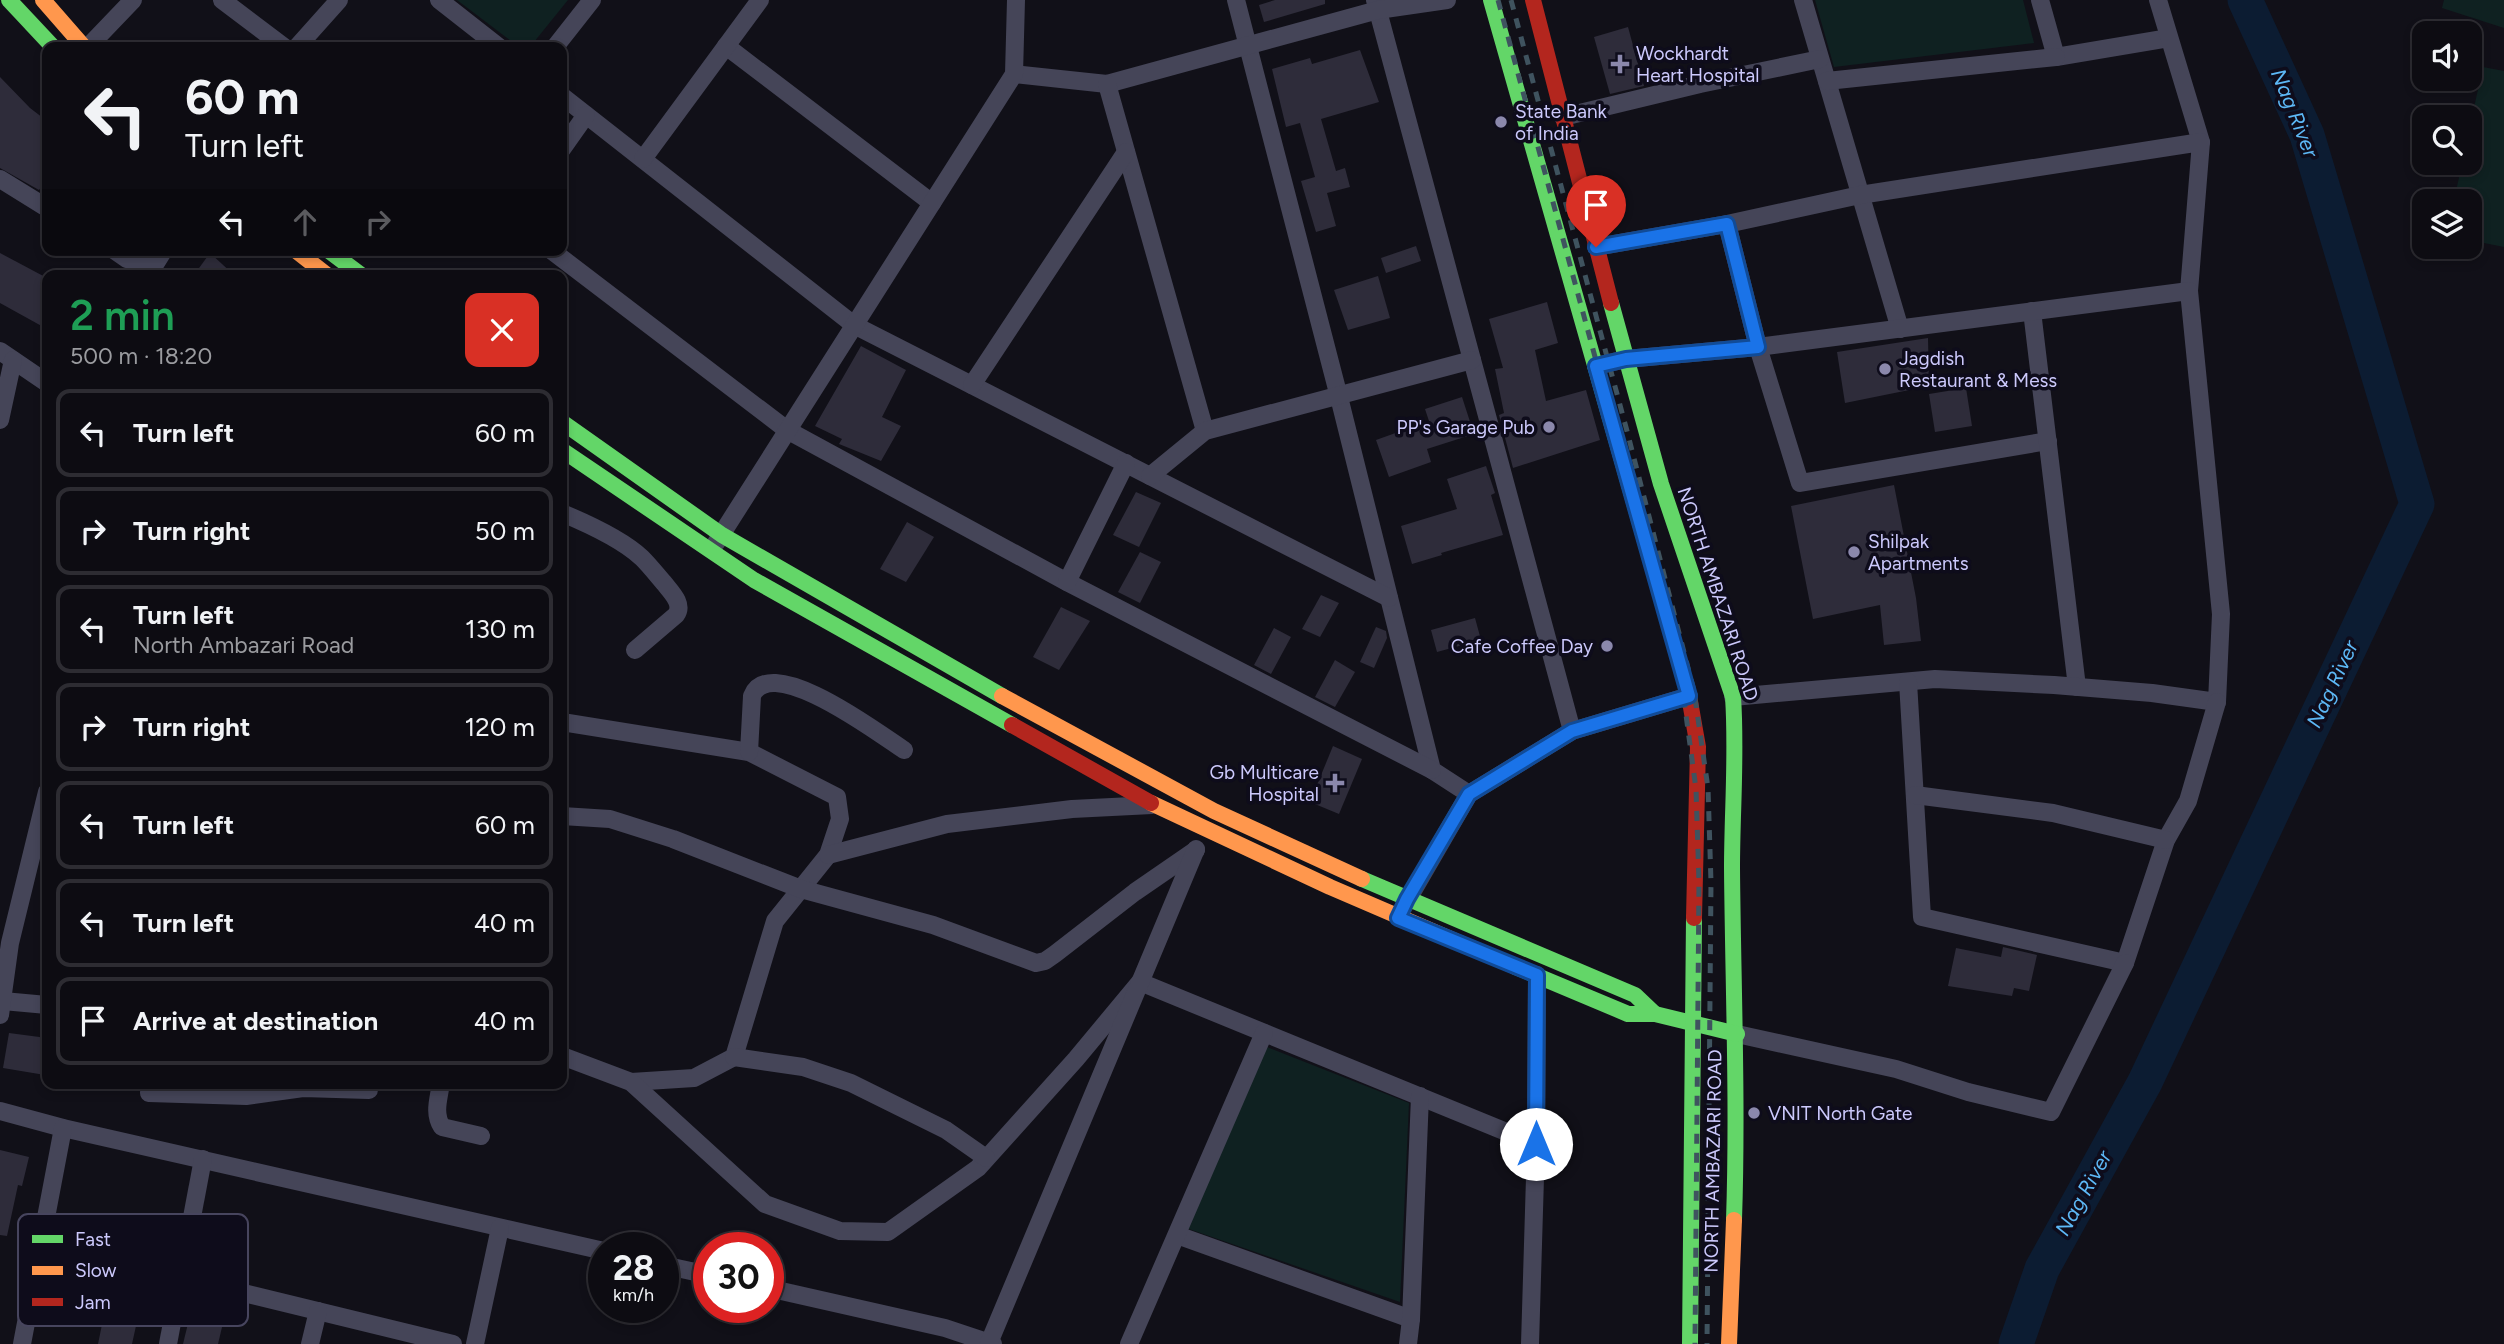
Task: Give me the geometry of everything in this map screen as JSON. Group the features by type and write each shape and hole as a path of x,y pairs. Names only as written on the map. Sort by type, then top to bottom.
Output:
{"street":[{"path":"9,0 48,42"},
{"path":"43,0 81,42"},
{"path":"91,42 133,0"},
{"path":"222,0 277,42"},
{"path":"302,42 340,0"},
{"path":"439,0 493,42"},
{"path":"559,42 592,0"},
{"path":"643,159 760,0"},
{"path":"710,552 1014,74 1016,0"},
{"path":"1236,0 1432,770"},
{"path":"1014,74 1107,84 1247,46 1376,5 1447,0"},
{"name":"NORTH AMBAZARI ROAD","path":"1491,0 1689,696 1698,747 1692,1024 1690,1344"},
{"name":"NORTH AMBAZARI ROAD","path":"1533,0 1596,247 1661,484 1733,697 1735,724 1732,866 1737,1034 1745,1111 1729,1344"},
{"path":"1803,0 1900,328"},
{"path":"2040,0 2056,57"},
{"path":"567,453 754,580 1154,805 1205,831 1398,918 1628,1014 1655,1014 1896,1069 1968,1093 2051,1112 2125,963 2166,840 2188,801 2217,702 2221,614 2189,291 2201,142 2158,0"},
{"path":"1376,5 1572,731"},
{"path":"1827,81 2056,57 2169,37"},
{"path":"726,46 932,203"},
{"path":"1563,117 1820,59"},
{"path":"1107,84 1205,431"},
{"path":"567,100 854,325 1389,598"},
{"path":"567,142 586,115"},
{"path":"1596,247 1727,224 1860,195 2201,142"},
{"path":"972,385 1126,152"},
{"path":"0,178 42,205"},
{"path":"1727,224 1758,347 1800,483 2048,441"},
{"path":"124,256 154,266 160,256"},
{"path":"303,256 321,270"},
{"path":"336,256 354,270"},
{"path":"559,256 787,430 1067,582 1432,770 1469,794"},
{"path":"1596,366 1626,359 1758,347 2189,291"},
{"path":"2032,311 2077,687"},
{"path":"0,420 7,355 42,380"},
{"path":"1150,476 1205,431 1338,393 1472,360"},
{"path":"567,426 722,535 991,690 1214,811 1407,899 1635,995 1655,1014"},
{"path":"1067,582 1126,463"},
{"path":"567,516 619,542 641,557 679,604 680,610 676,615 635,650"},
{"path":"1733,697 1935,679 2152,693 2217,702"},
{"path":"750,752 752,696 761,684 772,682 824,697 904,750"},
{"path":"1908,682 1923,917 2125,963"},
{"path":"1398,918 1469,794 1572,731 1689,696"},
{"path":"567,723 750,752 838,797 840,819 828,856 775,921 734,1057"},
{"path":"1915,795 2053,813 2166,840"},
{"path":"828,856 947,824 1072,809 1154,805"},
{"path":"42,810 5,943 1,1008 42,1005"},
{"path":"784,1292 943,1336 991,1343 1140,982 1214,811"},
{"path":"567,816 610,819 673,839 801,888 933,925 1037,963 1055,954 1135,892 1196,850"},
{"path":"1530,1344 1536,1144 1537,975"},
{"path":"1140,982 1536,1144"},
{"path":"567,1058 631,1082 765,1204 841,1231 888,1233 978,1168 1076,1059 1140,982"},
{"path":"1129,1344 1264,1033"},
{"path":"631,1082 694,1078 734,1057 803,1068 851,1083 946,1130 986,1158"},
{"path":"149,1089 149,1093 246,1096 296,1089"},
{"path":"336,1089 369,1090"},
{"path":"440,1089 436,1110 442,1127 481,1136"},
{"path":"1408,1344 1420,1096"},
{"path":"0,1111 63,1128 588,1247"},
{"path":"47,1214 63,1128"},
{"path":"193,1214 203,1159"},
{"path":"475,1344 500,1228"},
{"path":"1177,1235 1411,1319"},
{"path":"248,1294 453,1344"},
{"path":"310,1344 318,1311"},
{"path":"22,1344 25,1326"},
{"path":"168,1344 172,1326"}],"shaded area":[{"path":"457,0 568,0 534,42 512,42"},
{"path":"1815,0 2023,0 2034,43 1834,67"},
{"path":"2444,0 2504,0 2504,28 2442,8"},
{"path":"2483,67 2504,71 2504,247 2482,243 2482,189 2457,189 2459,175 2482,175 2482,105 2475,105 2478,91 2482,91"},
{"path":"1267,1047 1409,1103 1400,1302 1186,1228"}],"building":[{"path":"1275,0 1325,0 1325,4 1264,22 1259,5"},
{"name":"Wockhardt Heart Hospital","path":"1628,27 1644,86 1610,94 1594,37"},
{"path":"1360,50 1379,102 1321,119 1336,171 1345,168 1350,187 1327,193 1336,226 1316,232 1301,181 1315,177 1300,123 1286,127 1272,69 1310,58 1312,64"},
{"path":"0,77 42,117 42,186 39,190 0,168"},
{"path":"1416,246 1421,261 1386,273 1381,258"},
{"path":"0,253 42,275 42,326 0,303"},
{"path":"208,256 213,256 229,270 198,270"},
{"path":"1378,276 1390,318 1348,330 1334,290"},
{"path":"1547,302 1558,343 1535,350 1546,401 1586,390 1600,440 1513,468 1499,415 1504,413 1495,369 1503,368 1489,319"},
{"name":"Jagdish Restaurant & Mess","path":"1928,338 1929,386 1845,403 1837,352"},
{"path":"861,346 906,370 882,417 901,426 881,461 839,444 842,439 815,426"},
{"path":"1966,388 1972,426 1935,432 1929,394"},
{"path":"1462,397 1474,434 1427,449 1431,462 1389,477 1376,440 1429,421 1425,409"},
{"path":"1486,466 1495,493 1491,495 1503,535 1412,564 1401,526 1457,509 1447,479"},
{"name":"Shilpak Apartments","path":"1894,485 1916,598 1921,641 1884,645 1880,605 1813,619 1791,506"},
{"path":"1136,492 1161,503 1139,547 1113,535"},
{"path":"907,522 934,537 906,582 880,569"},
{"path":"1140,552 1161,562 1140,603 1118,592"},
{"path":"1321,595 1339,603 1320,637 1302,629"},
{"path":"1061,607 1090,621 1059,670 1033,657"},
{"path":"1475,618 1481,640 1437,652 1431,630"},
{"path":"1376,627 1386,631 1387,638 1374,668 1360,662"},
{"path":"1274,628 1291,637 1271,674 1254,665"},
{"path":"1335,660 1355,672 1335,707 1315,697"},
{"path":"1333,746 1362,759 1339,814 1310,802"},
{"path":"2003,947 2037,955 2029,991 2014,988 2012,996 1948,986 1956,948 2001,957"},
{"path":"9,1033 42,1037 42,1074 3,1068"},
{"path":"0,1150 29,1157 22,1186 18,1185 7,1236 0,1235"},
{"path":"102,1326 136,1326 132,1344 98,1344"},
{"path":"187,1326 222,1326 218,1344 183,1344"}],"waterway":[{"name":"Nag River","path":"2016,1344 2042,1269 2145,1082 2417,504 2307,135 2245,0"}],"railway":[{"path":"1498,0 1683,693 1696,789 1699,882 1695,1344"},
{"path":"1511,0 1694,691 1708,788 1711,882 1707,1344"}],"traffic: fast":[{"path":"9,0 48,42"},
{"path":"1491,0 1651,562"},
{"path":"336,256 354,270"},
{"path":"1611,303 1661,484 1733,697 1732,868 1736,1132 1734,1220"},
{"path":"567,426 722,535 1002,696"},
{"path":"567,453 754,580 1012,725"},
{"path":"1362,879 1635,995 1655,1014"},
{"path":"1690,1344 1694,918"},
{"path":"1516,967 1628,1014 1655,1014 1737,1034"}],"traffic: slow":[{"path":"43,0 80,42"},
{"path":"303,256 321,270"},
{"path":"1002,696 1214,811 1362,879"},
{"path":"1151,803 1330,887 1516,967"},
{"path":"1729,1344 1734,1220"}],"traffic: jam":[{"path":"1533,0 1611,303"},
{"path":"1651,562 1689,696 1698,747 1694,918"},
{"path":"1012,725 1151,803"}],"place":[{"name":"Wockhardt Heart Hospital","path":"1620,64"},
{"name":"State Bank of India","path":"1501,122"},
{"name":"Jagdish Restaurant & Mess","path":"1885,369"},
{"name":"PP's Garage Pub","path":"1549,427"},
{"name":"Shilpak Apartments","path":"1854,552"},
{"name":"Cafe Coffee Day","path":"1607,646"},
{"name":"Gb Multicare Hospital","path":"1335,783"},
{"name":"VNIT North Gate","path":"1754,1113"}],"route":[{"path":"1536,1144 1537,975 1398,918 1469,794 1572,731 1689,696 1596,366 1626,359 1758,347 1727,224 1596,247"}]}
